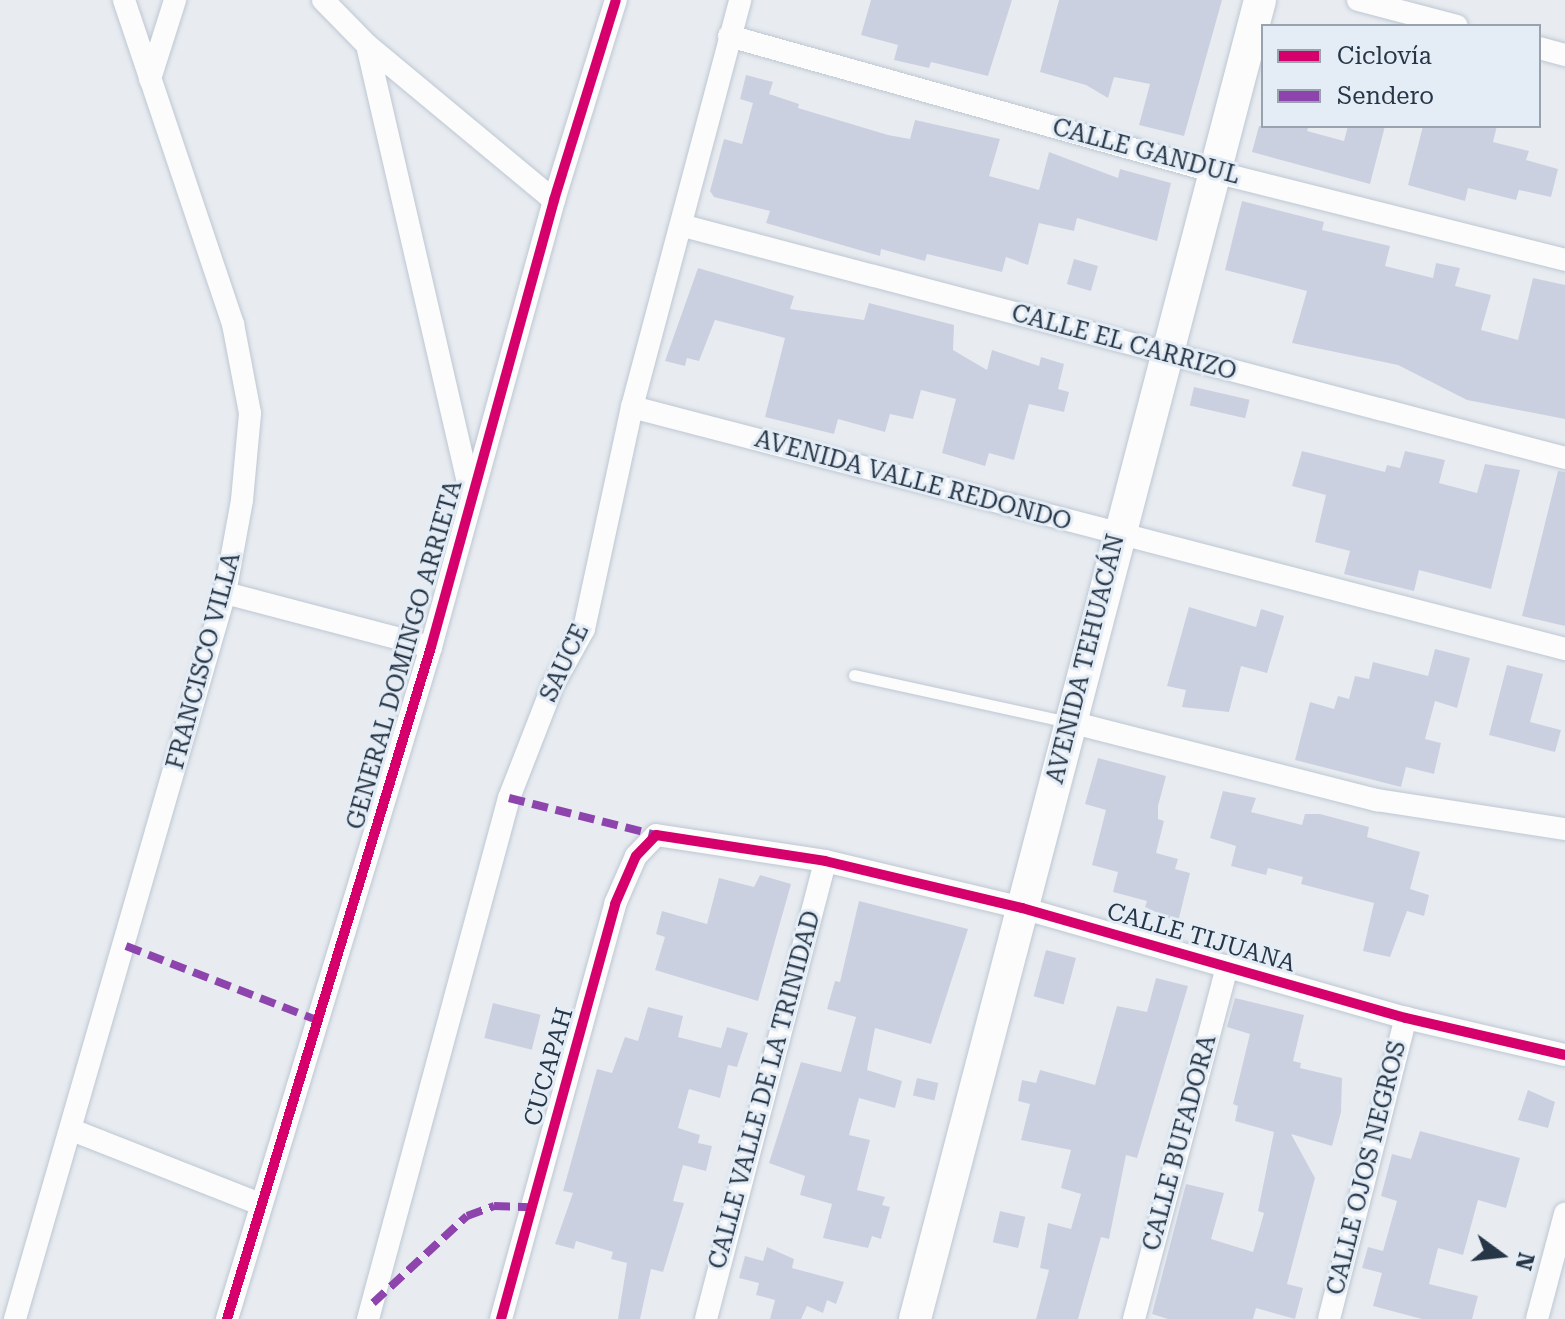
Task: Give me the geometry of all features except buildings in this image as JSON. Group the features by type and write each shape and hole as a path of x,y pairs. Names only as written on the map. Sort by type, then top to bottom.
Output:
{"street":[{"name":"FRANCISCO VILLA","path":"15,1319 225,593 242,500 250,413 233,324 124,0"},
{"path":"150,79 175,0"},
{"path":"323,0 367,45 554,200"},
{"name":"GENERAL DOMINGO ARRIETA","path":"227,1319 431,647 554,200 616,0"},
{"name":"SAUCE","path":"368,1319 509,798 553,685 584,629 632,407 684,226 740,0"},
{"name":"AVENIDA TEHUACÁN","path":"915,1319 1164,354 1260,0"},
{"path":"1358,0 1449,24"},
{"name":"CALLE GANDUL","path":"729,36 1215,172 1565,260"},
{"path":"367,45 471,495"},
{"path":"1541,49 1565,55"},
{"name":"CALLE EL CARRIZO","path":"684,226 1565,458"},
{"name":"AVENIDA VALLE REDONDO","path":"632,407 1565,649"},
{"path":"225,593 431,647"},
{"path":"1070,722 1377,800 1565,829"},
{"name":"CALLE TIJUANA","path":"656,835 825,861 1022,908 1406,1018 1565,1055"},
{"name":"CUCAPAH","path":"501,1319 615,904 636,856 656,835"},
{"name":"CALLE VALLE DE LA TRINIDAD","path":"706,1319 825,861"},
{"name":"CALLE BUFADORA","path":"1134,1319 1227,966"},
{"name":"CALLE OJOS NEGROS","path":"1329,1319 1406,1018"},
{"path":"72,1130 260,1204"},
{"path":"1537,1319 1565,1214"}],"lane":[{"path":"854,675 1070,722"}],"marked path":[{"path":"509,798 656,835"},
{"path":"126,946 319,1021"},
{"path":"373,1303 467,1216 494,1206 531,1207"}],"cycle path":[{"path":"227,1319 431,647 554,200 616,0"},
{"path":"501,1319 615,904 636,856 656,835 825,861 1022,908 1406,1018 1565,1055"}]}
